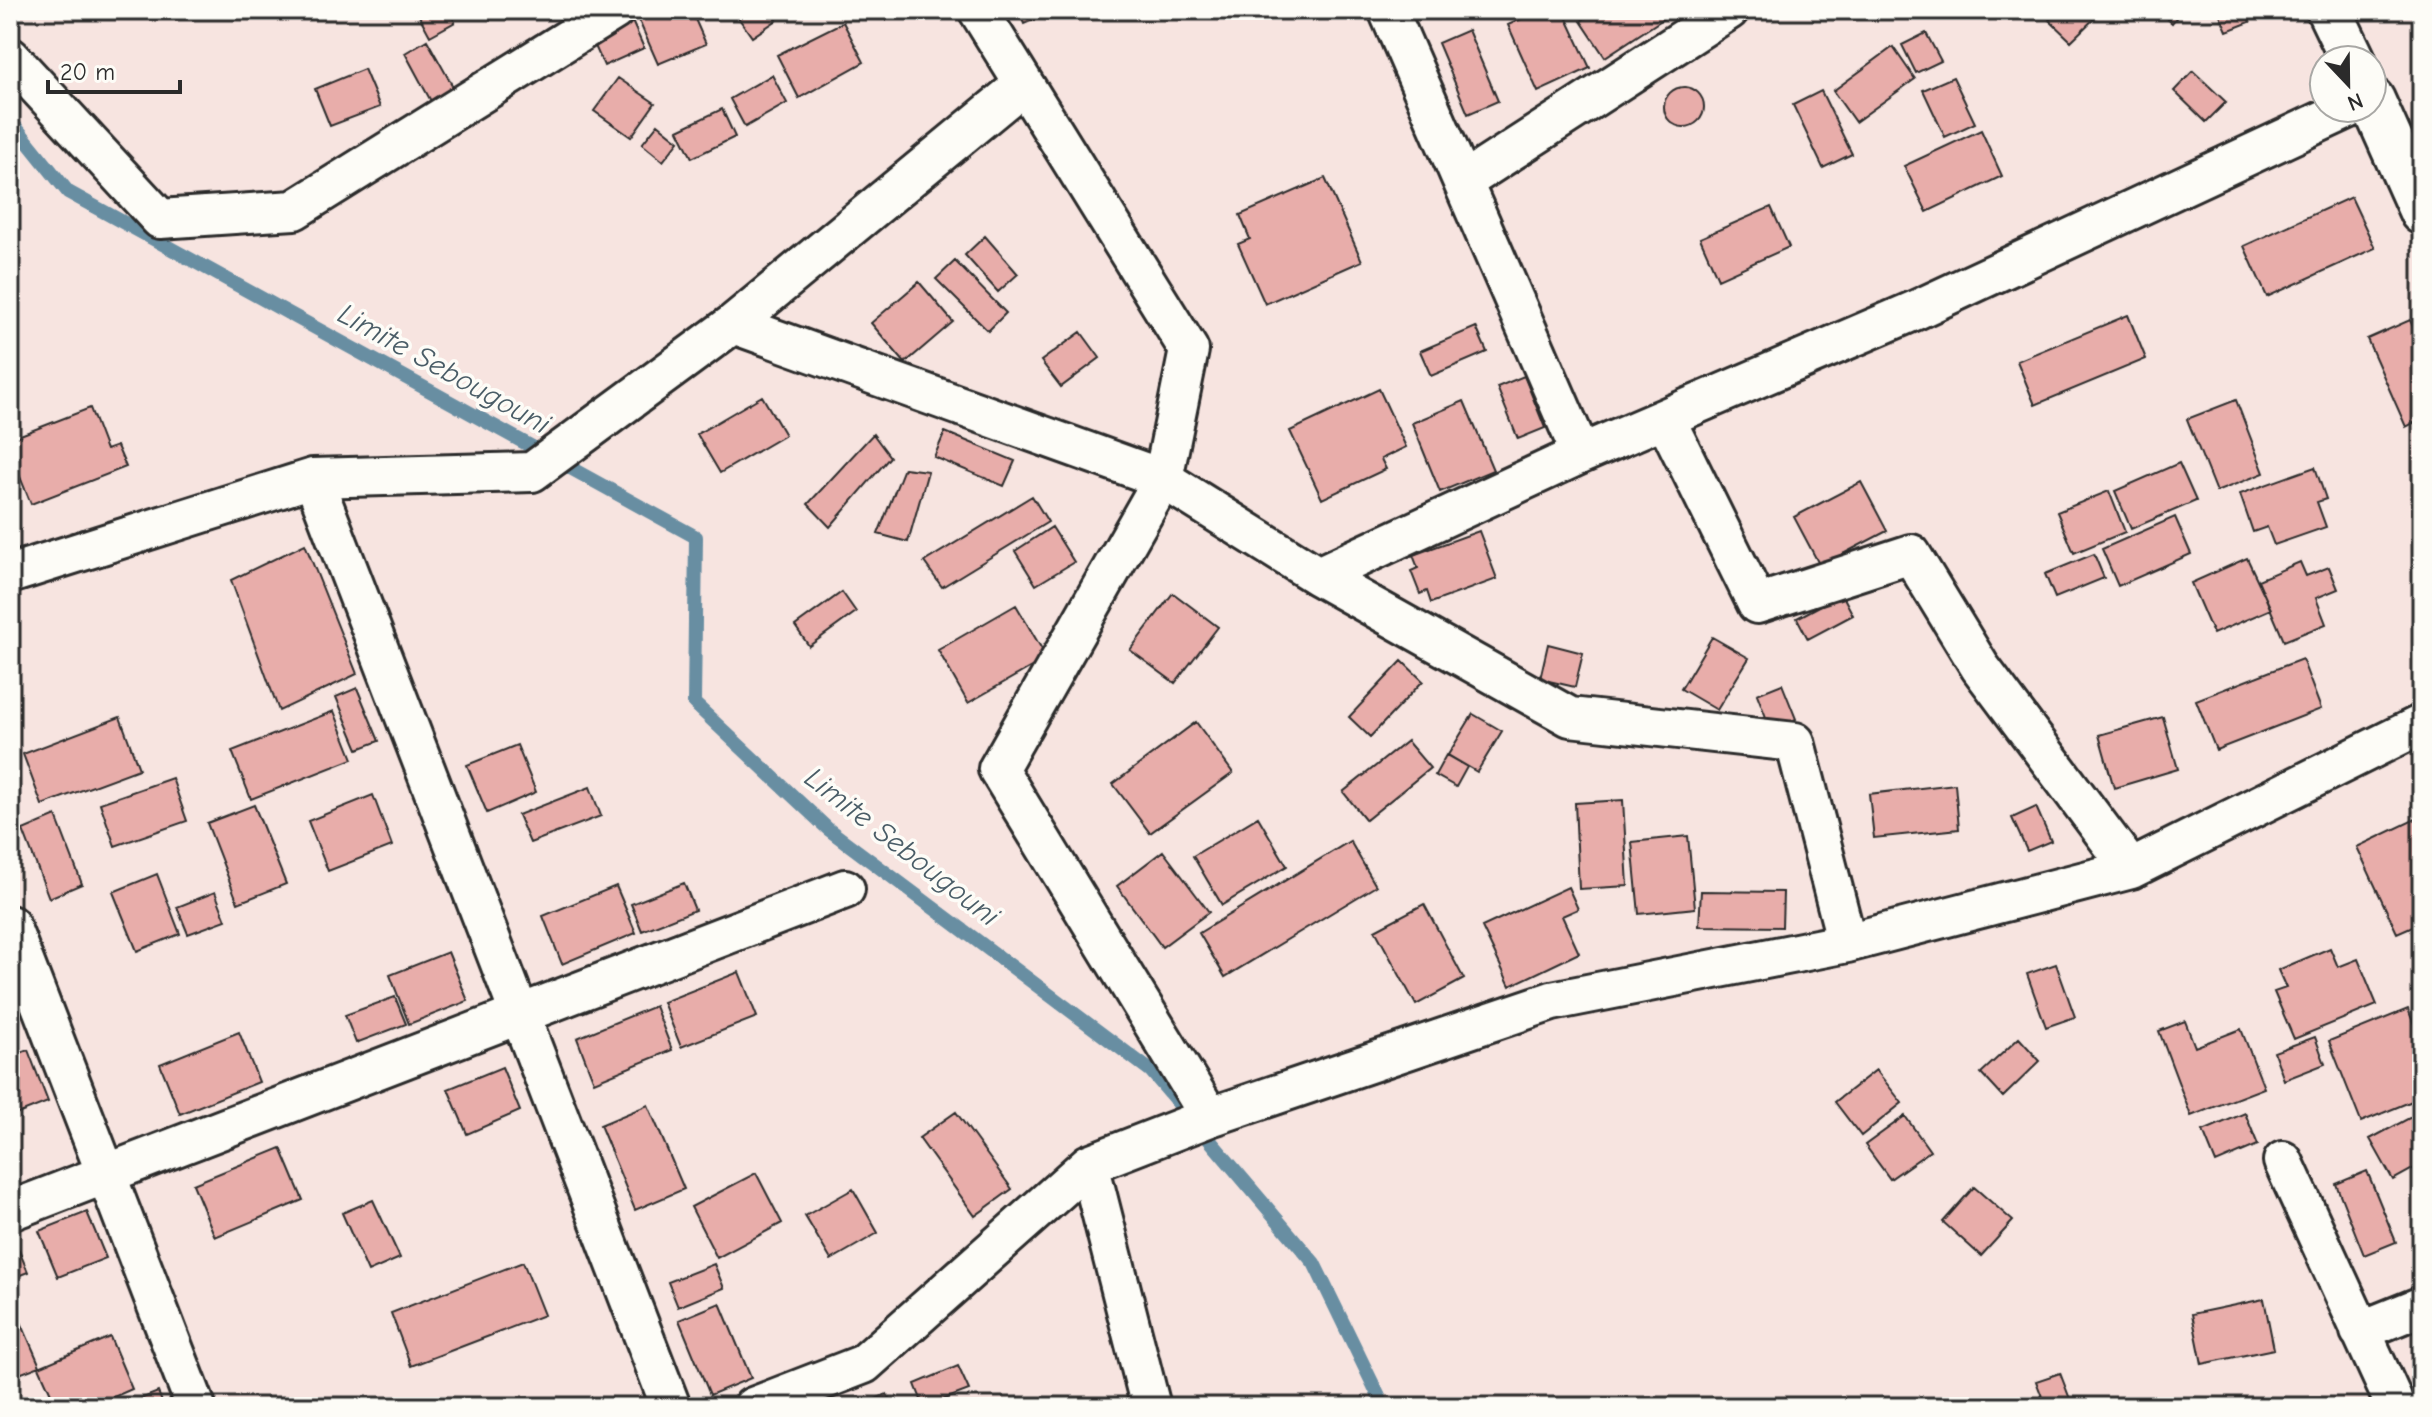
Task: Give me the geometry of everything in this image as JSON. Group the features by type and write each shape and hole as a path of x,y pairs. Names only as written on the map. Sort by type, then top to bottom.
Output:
{"main road":[{"path":"2329,10 2345,44"},
{"path":"2383,124 2420,204"}],"street":[{"path":"10,57 160,219 294,210 615,10"},
{"path":"978,10 1189,350 1163,479 998,769 1210,1117"},
{"path":"1388,10 1581,454"},
{"path":"1463,182 1729,10"},
{"path":"10,574 313,478 532,472 733,324 1024,84"},
{"path":"1318,576 1581,454 1916,310 2316,124"},
{"path":"733,324 1163,479 1318,576 1570,717 1795,742 1847,943"},
{"path":"1665,418 1757,604 1911,554 1980,667 2131,869"},
{"path":"313,478 671,1407"},
{"path":"753,1407 864,1364 1089,1164 1210,1117 1552,1001 1847,943 2131,869 2422,724"},
{"path":"10,1211 845,889"},
{"path":"10,925 196,1407"},
{"path":"2283,1161 2396,1407"},
{"path":"1089,1164 1151,1407"},
{"path":"2360,1331 2422,1306"}],"building":[{"path":"416,10 449,10 455,22 430,36"},
{"path":"646,10 691,10 706,44 658,64 636,14"},
{"path":"739,10 770,10 777,20 752,37 735,13"},
{"path":"1018,10 1053,10 1054,11 1024,24"},
{"path":"1541,10 1563,10 1590,68 1538,92 1508,25"},
{"path":"1598,10 1666,10 1669,15 1605,57 1581,21"},
{"path":"2059,10 2103,10 2071,41 2049,20"},
{"path":"2157,10 2182,10 2172,23"},
{"path":"2218,10 2245,10 2250,22 2227,31"},
{"path":"631,19 644,48 604,66 591,37"},
{"path":"843,22 864,62 799,98 777,55"},
{"path":"1468,30 1498,101 1468,114 1438,43"},
{"path":"1926,33 1941,61 1916,73 1902,45"},
{"path":"427,40 456,92 433,105 405,53"},
{"path":"1893,47 1915,79 1855,122 1833,91"},
{"path":"364,69 380,107 330,126 315,89"},
{"path":"2193,71 2226,102 2206,122 2174,91"},
{"path":"772,75 787,103 745,127 730,99"},
{"path":"1953,77 1975,123 1945,137 1923,90"},
{"path":"618,78 655,103 631,137 594,111"},
{"path":"1684,87 1698,93 1704,107 1698,121 1684,127 1670,121 1664,107 1670,93"},
{"path":"1821,91 1852,154 1823,168 1793,105"},
{"path":"722,109 735,137 692,158 678,130"},
{"path":"658,124 679,141 663,161 642,144"},
{"path":"1981,130 2002,176 1927,212 1904,166"},
{"path":"1325,178 1362,261 1265,304 1238,244 1250,239 1240,215"},
{"path":"2351,197 2375,248 2267,297 2244,246"},
{"path":"1771,207 1789,247 1718,279 1700,238"},
{"path":"985,236 1018,274 998,292 965,255"},
{"path":"955,261 1006,313 988,331 936,279"},
{"path":"919,282 953,322 905,363 871,323"},
{"path":"2128,315 2146,359 2035,405 2017,361"},
{"path":"2410,320 2422,347 2422,419 2406,427 2367,339"},
{"path":"1476,327 1487,352 1431,376 1420,351"},
{"path":"1081,332 1100,358 1061,387 1041,361"},
{"path":"1524,376 1545,428 1518,439 1497,387"},
{"path":"1379,389 1406,447 1381,459 1386,469 1322,499 1290,431"},
{"path":"762,396 785,435 720,473 697,434"},
{"path":"2236,400 2264,473 2216,492 2187,419"},
{"path":"1464,401 1493,470 1440,492 1412,423"},
{"path":"90,408 106,450 117,446 126,467 31,504 10,452 10,439"},
{"path":"945,432 1015,461 1004,486 934,457"},
{"path":"873,434 890,457 830,527 808,504"},
{"path":"2179,463 2196,501 2131,529 2115,491"},
{"path":"2315,467 2326,499 2317,502 2326,527 2274,545 2267,527 2253,532 2240,494"},
{"path":"904,468 928,471 908,542 878,534"},
{"path":"1861,482 1887,531 1820,566 1794,517"},
{"path":"2109,491 2125,532 2074,553 2057,512"},
{"path":"1032,496 1048,522 942,587 924,562"},
{"path":"2175,517 2191,554 2118,586 2102,549"},
{"path":"1052,527 1074,562 1036,585 1015,551"},
{"path":"1479,531 1497,579 1431,603 1427,591 1420,594 1411,571 1418,568 1413,555"},
{"path":"305,544 357,674 279,711 231,580"},
{"path":"2094,554 2104,578 2055,598 2045,574"},
{"path":"2247,558 2271,609 2213,634 2191,583"},
{"path":"2300,562 2306,576 2329,567 2338,589 2316,598 2326,624 2284,641 2258,580"},
{"path":"842,592 856,612 809,646 795,626"},
{"path":"1173,593 1218,627 1175,683 1130,650"},
{"path":"1842,594 1853,615 1808,639 1797,618"},
{"path":"1016,605 1047,658 968,703 938,650"},
{"path":"1712,637 1749,658 1717,710 1681,689"},
{"path":"1548,644 1583,653 1575,687 1540,679"},
{"path":"2302,659 2321,709 2216,750 2196,700"},
{"path":"1402,661 1423,681 1370,737 1349,717"},
{"path":"1782,684 1796,719 1771,730 1757,694"},
{"path":"357,688 379,741 358,749 336,697"},
{"path":"334,711 353,759 251,799 232,751"},
{"path":"1473,714 1502,731 1477,772 1448,755"},
{"path":"120,717 139,769 42,805 23,754"},
{"path":"2163,717 2178,769 2114,788 2099,735"},
{"path":"1196,722 1233,773 1150,833 1113,784"},
{"path":"1407,741 1430,768 1366,820 1343,792"},
{"path":"517,745 536,792 487,813 467,765"},
{"path":"1446,755 1467,767 1456,787 1435,775"},
{"path":"172,778 187,821 115,846 100,803"},
{"path":"1955,784 1959,829 1874,838 1869,794"},
{"path":"590,787 601,816 530,843 518,815"},
{"path":"373,795 392,846 328,871 308,821"},
{"path":"1623,800 1628,886 1579,889 1575,803"},
{"path":"254,805 286,884 238,903 207,823"},
{"path":"2036,807 2051,841 2027,851 2012,818"},
{"path":"56,816 82,884 49,898 23,830"},
{"path":"2422,816 2422,922 2397,933 2357,847"},
{"path":"1258,817 1287,866 1222,905 1193,856"},
{"path":"1688,836 1695,908 1639,914 1632,842"},
{"path":"1350,841 1376,886 1225,977 1199,933"},
{"path":"1163,851 1209,912 1162,947 1117,886"},
{"path":"157,874 180,934 137,951 113,892"},
{"path":"684,883 695,910 642,931 631,904"},
{"path":"616,886 636,933 562,964 543,916"},
{"path":"1568,887 1578,909 1562,916 1579,953 1510,986 1482,927"},
{"path":"1701,891 1783,892 1782,927 1699,926"},
{"path":"215,892 226,920 188,934 177,907"},
{"path":"1424,904 1464,979 1416,1005 1375,930"},
{"path":"2330,948 2338,967 2358,959 2377,1005 2294,1039 2274,992 2286,988 2278,970"},
{"path":"448,952 468,1001 409,1024 390,975"},
{"path":"2056,964 2075,1017 2046,1027 2027,974"},
{"path":"739,972 757,1017 681,1047 663,1002"},
{"path":"395,997 406,1024 356,1043 345,1015"},
{"path":"655,1006 672,1050 594,1082 577,1038"},
{"path":"2408,1009 2422,1045 2422,1097 2361,1122 2329,1041"},
{"path":"2185,1021 2195,1047 2241,1029 2264,1088 2191,1116 2159,1031"},
{"path":"239,1032 259,1082 180,1114 160,1064"},
{"path":"2315,1037 2325,1064 2284,1080 2274,1052"},
{"path":"2019,1038 2040,1061 2003,1097 1981,1073"},
{"path":"28,1050 48,1102 10,1117 10,1057"},
{"path":"502,1067 520,1111 467,1134 448,1089"},
{"path":"1876,1070 1902,1103 1861,1136 1835,1102"},
{"path":"648,1105 684,1189 635,1210 600,1125"},
{"path":"956,1112 1012,1189 975,1216 919,1138"},
{"path":"2245,1113 2258,1145 2216,1163 2203,1131"},
{"path":"1905,1116 1930,1151 1890,1179 1865,1145"},
{"path":"2413,1116 2422,1132 2422,1164 2393,1180 2370,1139"},
{"path":"281,1148 303,1200 215,1237 193,1184"},
{"path":"2367,1171 2396,1242 2364,1255 2336,1184"},
{"path":"756,1173 782,1223 717,1258 691,1207"},
{"path":"1974,1187 2013,1221 1981,1256 1943,1222"},
{"path":"853,1189 878,1233 831,1260 805,1216"},
{"path":"373,1200 400,1258 368,1272 342,1213"},
{"path":"87,1212 106,1258 58,1277 39,1231"},
{"path":"17,1246 28,1272 10,1279 10,1249"},
{"path":"523,1262 544,1315 411,1366 391,1313"},
{"path":"714,1264 724,1288 678,1307 668,1282"},
{"path":"2264,1299 2274,1349 2202,1364 2192,1314"},
{"path":"720,1303 751,1378 710,1395 679,1320"},
{"path":"17,1313 40,1366 14,1376 10,1366 10,1316"},
{"path":"110,1337 132,1389 91,1407 57,1407 39,1367"},
{"path":"958,1366 969,1390 924,1407 915,1384"},
{"path":"2060,1373 2073,1407 2046,1407 2036,1381"},
{"path":"158,1392 164,1407 120,1407"},
{"path":"887,1394 893,1407 857,1407"}],"waterway":[{"name":"Limite Sebougouni","path":"10,120 68,192 696,537 694,703 828,829 1151,1071 1314,1263 1384,1407"}]}
